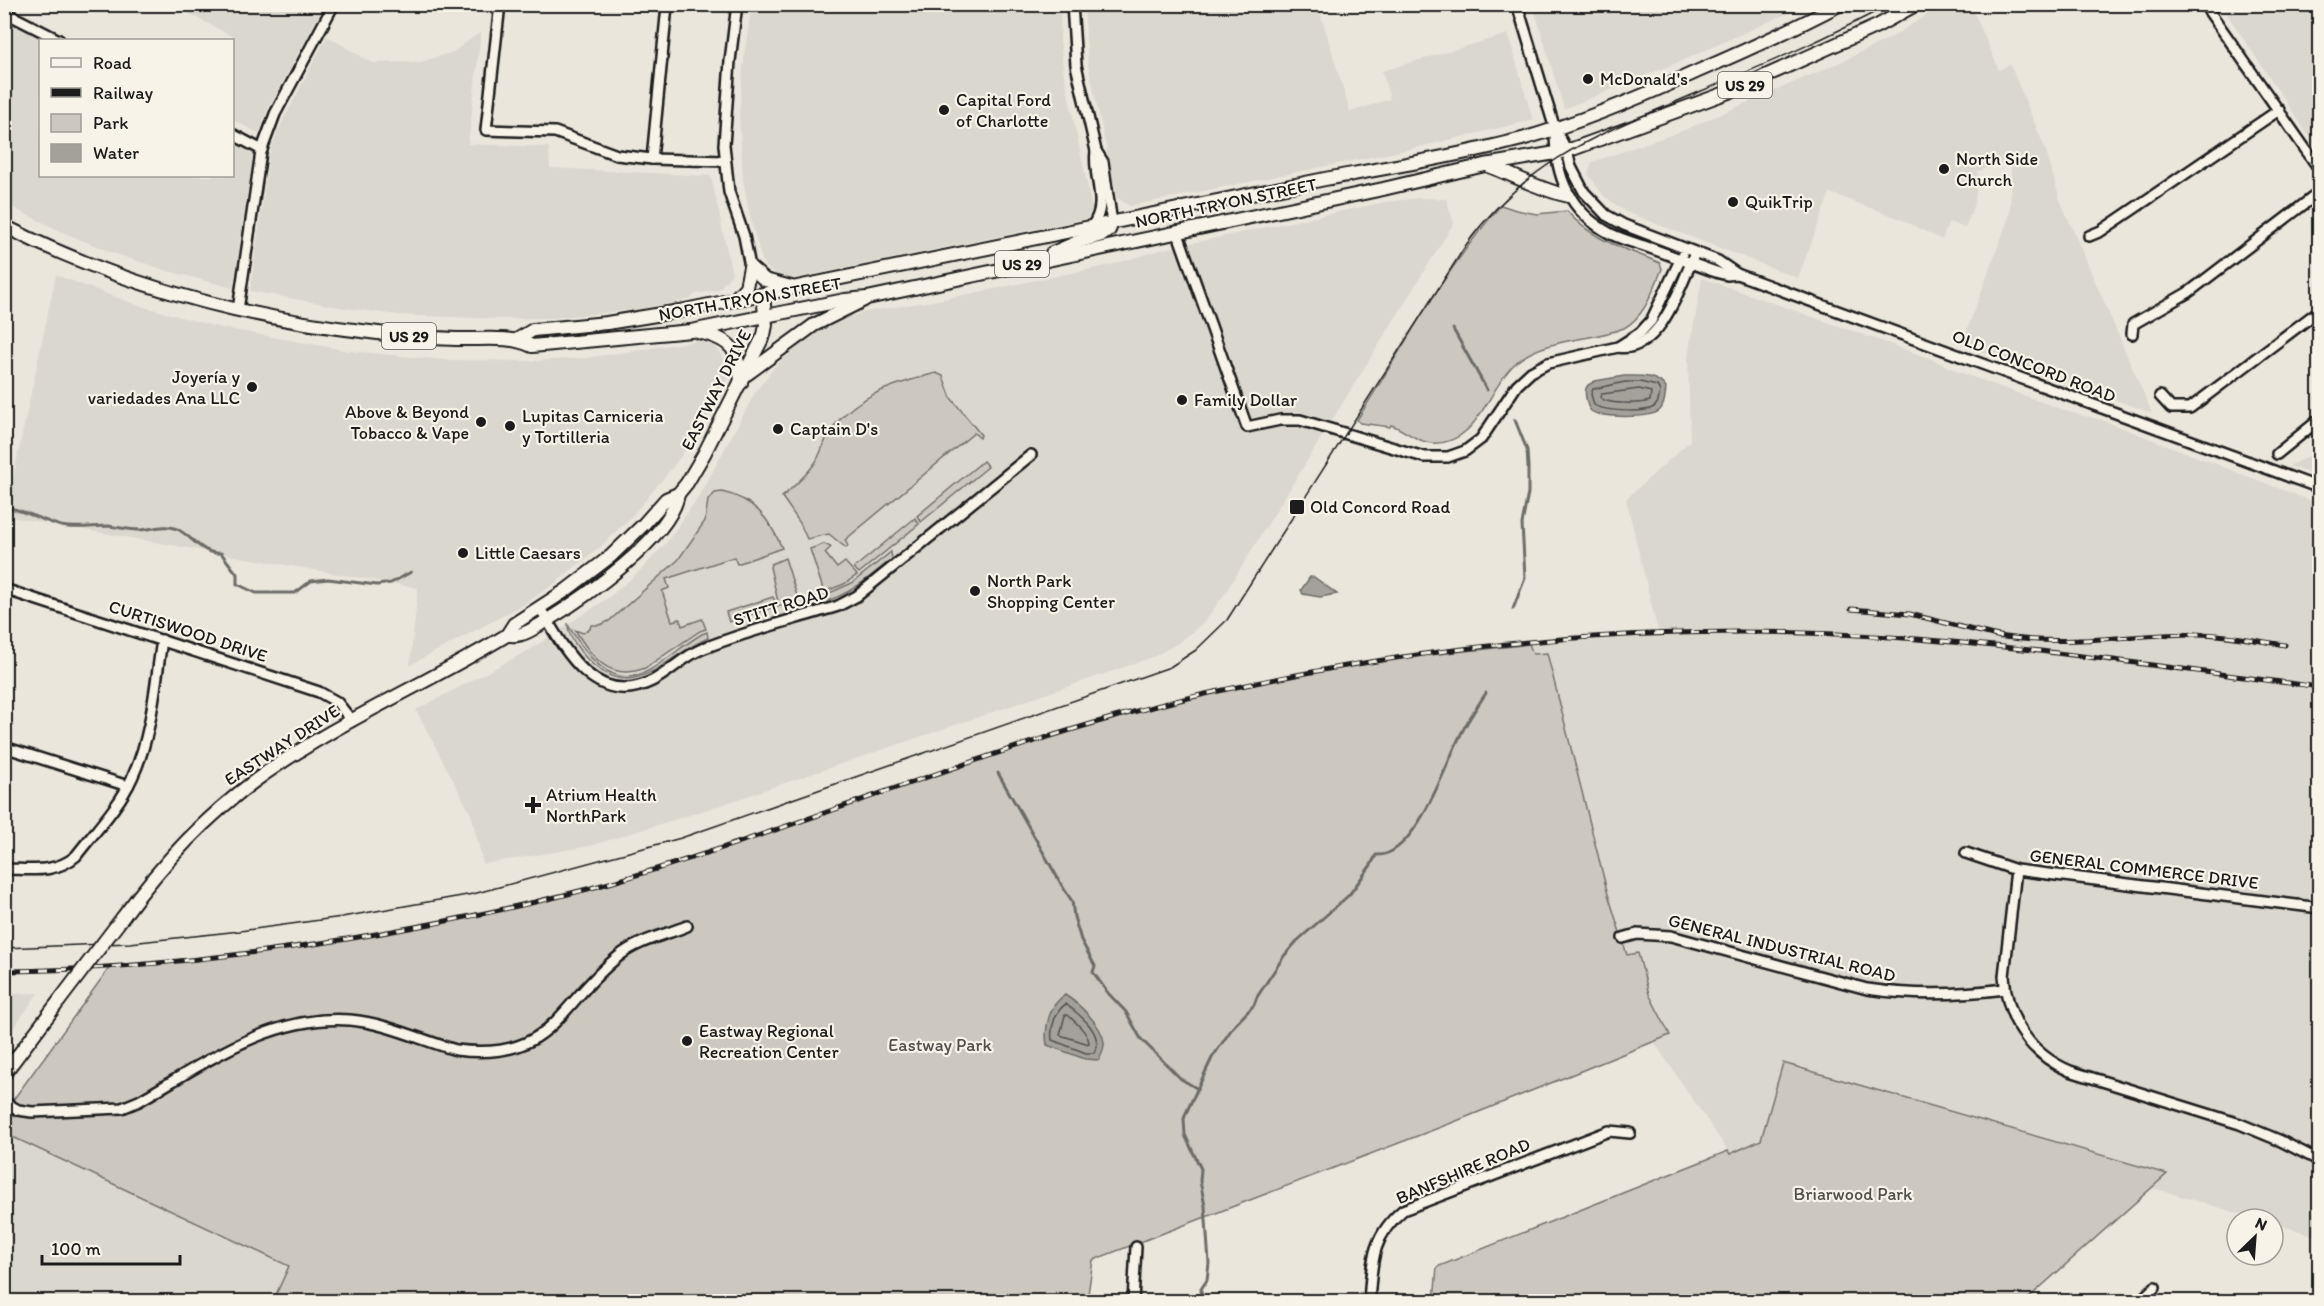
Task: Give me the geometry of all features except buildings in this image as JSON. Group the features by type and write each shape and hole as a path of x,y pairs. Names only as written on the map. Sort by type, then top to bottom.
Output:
{"main road":[{"name":"NORTH TRYON STREET","path":"518,339 532,330 652,316 733,301 1092,226 1430,160 1555,129 1646,95 1762,43 1841,4"},
{"name":"NORTH TRYON STREET","path":"4,226 107,272 153,288 238,310 368,332 454,339 518,339 532,346 691,331 845,300 867,298 1383,189 1485,165 1561,152 1734,90 1877,26 1917,4"},
{"path":"1485,165 1512,174 1542,190 1569,196"},
{"path":"1023,264 1080,241 1102,235 1109,230 1112,223"},
{"path":"733,301 746,287 750,267 765,280 796,287"},
{"name":"EASTWAY DRIVE","path":"507,635 514,624 540,608 611,556 639,530 666,499 678,494 687,483 764,335 766,317 763,295"},
{"path":"691,331 719,338 728,344 738,360 742,380 814,325 867,298"},
{"name":"EASTWAY DRIVE","path":"4,1074 150,880 227,803 279,764 352,721 507,635 522,634 603,583 637,552 676,506 678,494"}],"street":[{"path":"238,310 262,150 274,114 334,4"},
{"path":"500,4 486,130 555,132 617,156 725,160"},
{"path":"635,4 667,6 652,159"},
{"path":"737,4 724,145 729,192 744,236 750,267"},
{"path":"1072,4 1076,65 1096,151 1103,162 1112,223"},
{"name":"OLD CONCORD ROAD","path":"1517,4 1561,152 1584,192 1606,215 1624,225 1724,264 1737,274 2319,488"},
{"path":"2204,4 2319,170"},
{"path":"4,12 57,39"},
{"path":"2089,236 2101,231 2279,111"},
{"path":"234,135 262,150"},
{"path":"1092,226 1101,208 1094,164 1096,151"},
{"name":"OLD CONCORD ROAD","path":"1561,152 1558,170 1569,196 1587,217 1611,234 1727,275 1737,274"},
{"path":"2132,334 2133,324 2189,292 2319,192"},
{"path":"1177,231 1247,427 1280,420 1297,420 1424,457 1448,457 1465,451 1481,439 1517,385 1530,372 1554,361 1618,346 1640,333 1652,321 1685,249"},
{"path":"1618,346 1628,347 1637,344 1659,327 1669,311 1695,253"},
{"path":"2160,396 2171,408 2190,408 2319,310"},
{"path":"2277,454 2319,420"},
{"name":"STITT ROAD","path":"540,608 578,666 591,678 619,688 632,688 645,684 699,650 838,606 857,596 1031,455"},
{"name":"CURTISWOOD DRIVE","path":"4,589 319,692 337,702 352,721"},
{"path":"4,869 51,869 68,863 76,856 128,786 145,742 162,640"},
{"path":"4,747 128,786"},
{"name":"GENERAL COMMERCE DRIVE","path":"1966,853 2016,870 2319,908"},
{"path":"2016,870 2004,976 2005,988 2010,1009 2020,1031 2036,1051 2056,1065 2240,1124 2281,1141 2319,1161"},
{"path":"4,1101 18,1110 33,1112 122,1108 139,1101 248,1039 273,1029 302,1022 334,1020 366,1023 456,1050 491,1052 511,1048 532,1040 552,1026 621,955 687,926"},
{"name":"GENERAL INDUSTRIAL ROAD","path":"1623,938 1637,934 1671,936 1867,989 1893,993 1965,994 2005,988"},
{"name":"BANFSHIRE ROAD","path":"1369,1302 1376,1245 1384,1228 1403,1210 1609,1131 1630,1133"},
{"path":"1133,1302 1136,1247"},
{"path":"2139,1302 2155,1287"}],"shaded area":[{"path":"1546,4 1605,5 1607,11 1626,4 1806,5 1686,59 1564,109 1534,8"},
{"path":"173,5 325,5 267,111 259,133 234,120 235,38"},
{"path":"752,5 1061,5 1060,39 1063,68 1092,209 1088,218 782,281 763,264 751,222 743,179 739,114"},
{"path":"1084,5 1318,5 1350,112 1390,99 1382,71 1508,34 1533,120 1406,150 1130,206 1117,198 1088,64"},
{"path":"1942,5 1971,5 1999,70 2010,64 2045,148 2060,200 2152,413 1962,344 2010,214 2011,161 1978,171 1975,202 1965,228 1949,222 1942,240 1901,219 1830,193 1798,278 1626,212 1604,196 1588,174 1592,162 1682,131 1843,61 1894,36"},
{"path":"2220,5 2319,5 2319,151 2229,17"},
{"path":"5,20 40,39 39,177 234,177 234,143 253,153 233,288 168,271 113,253 60,231 5,204"},
{"path":"481,32 468,144 549,147 550,168 711,176 732,274 718,290 695,294 691,299 641,309 553,318 500,319 398,315 250,291 269,155 277,132 327,36 372,63 421,62 453,52"},
{"path":"1419,198 1446,199 1454,223 1224,595 1205,621 1180,642 1155,656 1110,672 715,807 590,846 483,864 471,814 416,710 531,649 608,598 639,572 666,543 700,495 756,391 776,365 804,341 835,321 865,312 944,299 1111,265 1164,249 1385,202"},
{"path":"56,275 137,305 217,327 350,351 444,360 533,361 586,358 710,339 733,369 701,428 673,467 631,517 600,547 554,584 523,605 410,665 418,588 5,516"},
{"path":"1702,278 1929,358 1959,372 2069,412 2102,420 2319,504 2319,1237 2285,1227 2285,1207 2225,1207 2225,1209 2153,1188 2167,1174 1783,1063 1762,1140 1730,1154 1654,1042 1529,644 1659,636 1626,499 1690,441 1688,357"},
{"path":"2319,451 2319,477 2289,466"},
{"path":"38,993 5,1040 5,994"},
{"path":"371,1105 401,1301 5,1302 5,1138"}],"green space":[{"path":"1501,205 1537,214 1567,211 1598,237 1660,263 1662,269 1643,310 1624,328 1558,343 1522,358 1510,368 1473,424 1462,435 1448,441 1425,442 1391,425 1390,427 1360,423 1357,420 1425,310 1461,256"},
{"path":"936,373 943,376 951,398 981,435 980,438 974,433 845,540 848,546 846,548 829,534 807,539 800,523 782,497 804,477 815,463 827,437 839,421 862,400 876,393"},
{"path":"983,461 988,467 921,522 917,516"},
{"path":"722,492 743,499 759,511 772,528 782,548 737,564 734,557 666,579 669,588 662,591 672,621 680,619 682,626 702,619 706,629 645,668 621,672 603,664 595,658 575,630 583,633 590,629 591,625 600,625 609,621 678,560 705,521 708,500 715,493"},
{"path":"915,518 919,524 859,573 854,568"},
{"path":"824,544 831,547 825,553 837,568 845,562 857,575 844,584 824,592 810,549"},
{"path":"891,552 892,559 869,577 845,593 827,601 825,595 852,583"},
{"path":"785,558 798,599 779,606 770,567 771,564"},
{"path":"773,597 777,606 729,622 726,612"},
{"path":"568,625 582,647 600,666 610,673 622,676 634,676 648,671 702,634 707,632 708,638 649,673 635,678 620,678 605,673 588,660 572,639"},
{"name":"Eastway Park","path":"1529,644 1533,654 1547,653 1607,891 1627,955 1638,953 1649,994 1670,1035 1454,1122 1093,1260 1087,1301 273,1301 289,1266 15,1138 5,1138 5,1111 110,967 227,956 343,940 516,906 573,892 691,857 982,758 1127,714 1214,692 1302,674 1426,655"},
{"name":"Briarwood Park","path":"1783,1063 2167,1174 2025,1301 1434,1301 1437,1267 1728,1151 1730,1154 1761,1140"}],"water":[{"path":"1624,376 1653,378 1662,383 1666,388 1662,408 1647,415 1626,416 1604,415 1591,411 1586,396 1588,385 1595,381"},
{"path":"1310,577 1314,577 1337,594 1320,597 1303,594 1301,590"},
{"path":"1065,995 1083,1009 1099,1029 1104,1044 1099,1060 1085,1059 1047,1045 1046,1031 1051,1011"}],"waterway":[{"path":"1453,329 1487,390"},
{"path":"1513,609 1525,578 1522,524 1528,493 1527,450 1515,420"},
{"path":"4,508 15,509 67,527 108,526 132,530 168,527 177,529 208,551 221,553 237,574 237,584 256,593 295,593 311,581 328,579 377,585 391,583 411,572"},
{"path":"1199,1302 1202,1299 1201,1289 1207,1280 1209,1263 1205,1206 1200,1181 1201,1169 1185,1135 1186,1113 1212,1058 1233,1027 1254,1005 1284,956 1297,941 1349,895 1376,855 1390,852 1403,842 1416,827 1437,788 1463,730 1486,693"},
{"path":"998,773 1072,901 1081,940 1095,966 1093,972 1126,1012 1141,1039 1181,1079 1198,1089"}],"tram line":[{"path":"4,948 130,943 240,931 342,917 473,894 681,838 1170,667 1196,650 1227,620 1466,245 1490,215 1515,190 1542,169 1600,135 1796,51 1890,4"}],"railway":[{"path":"1851,609 1910,614 2001,637"},
{"path":"4,971 133,965 261,951 347,939 514,907 613,882 687,859 979,759 1126,714 1279,678 1437,652 1517,643 1676,633 1836,634 1957,642 2320,687"},
{"path":"1993,635 2019,639 2070,640 2209,634 2285,645"}],"place":[{"name":"McDonald's","path":"1588,79"},
{"name":"Capital Ford of Charlotte","path":"944,110"},
{"name":"North Side Church","path":"1944,169"},
{"name":"QuikTrip","path":"1733,202"},
{"name":"Joyería y variedades Ana LLC","path":"252,387"},
{"name":"Family Dollar","path":"1182,400"},
{"name":"Above & Beyond Tobacco & Vape","path":"481,422"},
{"name":"Lupitas Carniceria y Tortilleria","path":"510,426"},
{"name":"Captain D's","path":"778,429"},
{"name":"Old Concord Road","path":"1297,507"},
{"name":"Little Caesars","path":"463,553"},
{"name":"North Park Shopping Center","path":"975,591"},
{"name":"Atrium Health NorthPark","path":"533,805"},
{"name":"Eastway Regional Recreation Center","path":"687,1041"}]}
